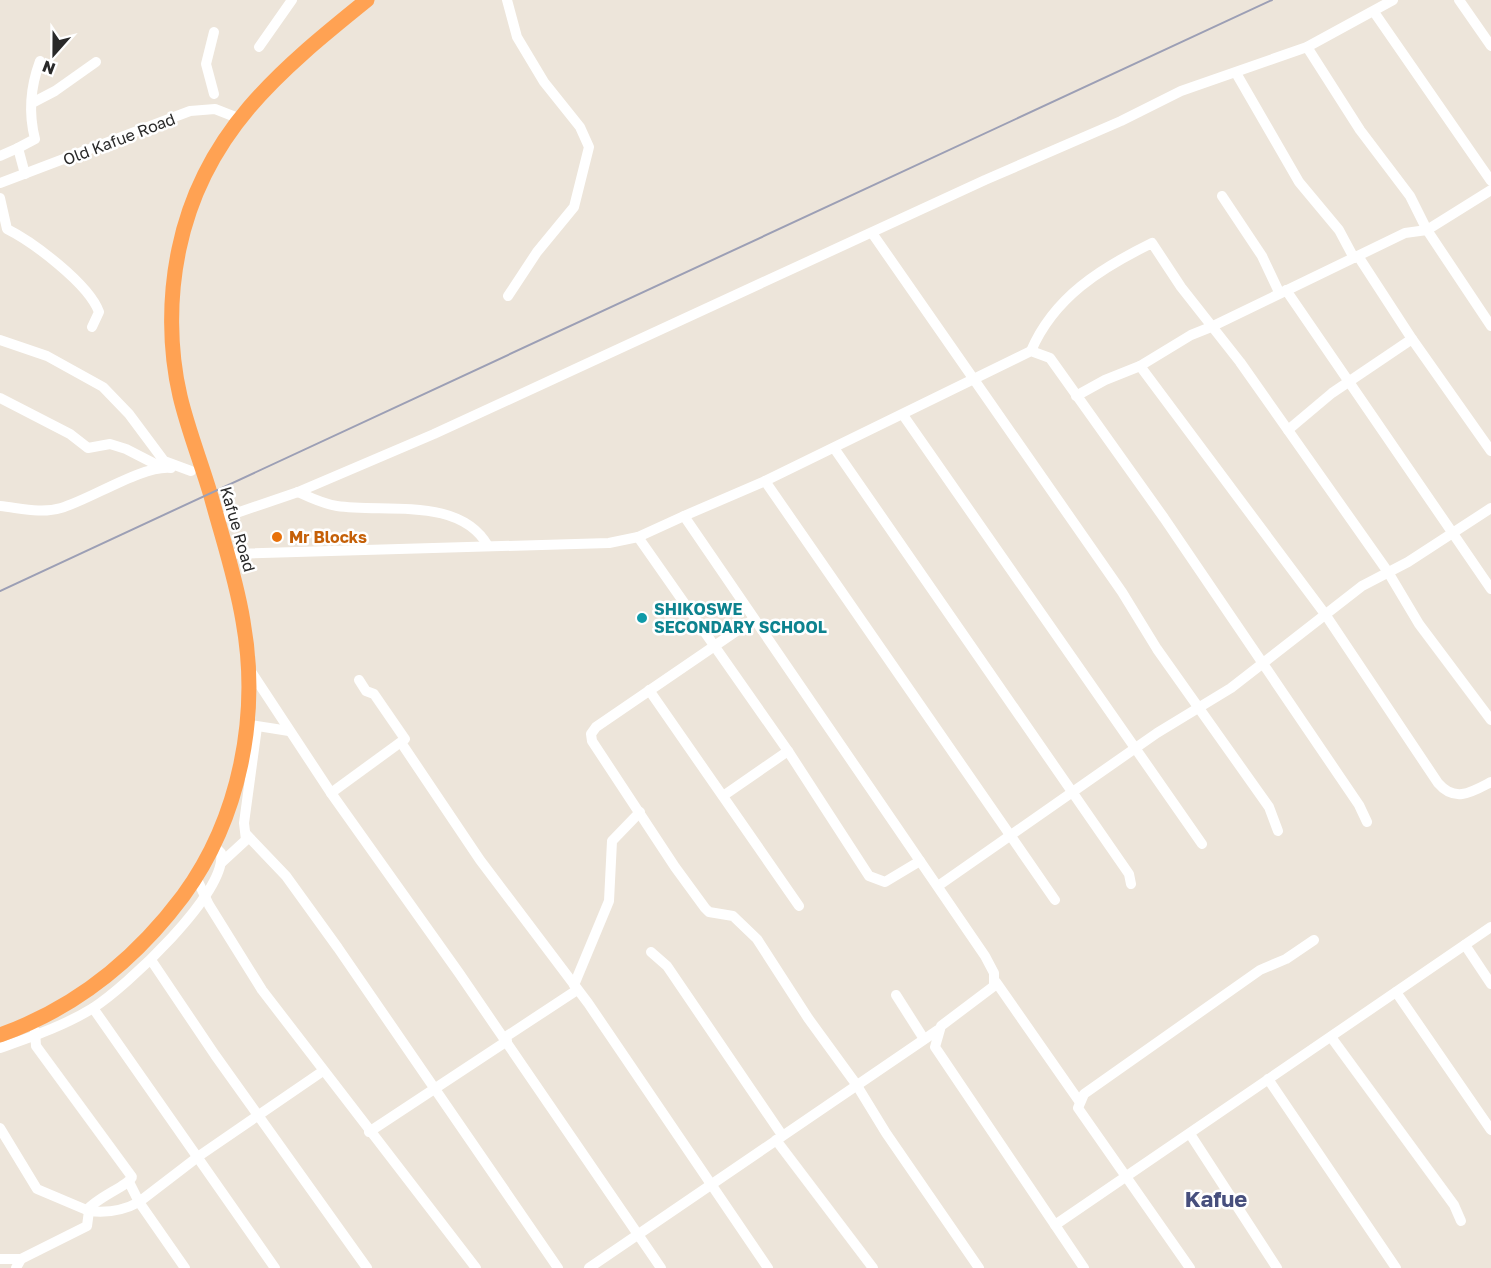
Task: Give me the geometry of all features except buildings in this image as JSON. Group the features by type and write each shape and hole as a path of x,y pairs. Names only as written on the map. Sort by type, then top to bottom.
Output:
{"highway":[{"name":"Kafue Road","path":"0,1035 33,1029 130,958 156,931 196,877 213,844 237,780 252,726 244,623 227,554 197,473 180,396 172,333 174,284 179,248 206,167 238,118 279,73 367,0"}],"street":[{"path":"259,47 292,0"},
{"path":"507,0 517,37 544,82 580,127 589,147 574,207 537,252 508,296"},
{"path":"216,520 298,492 434,434 1121,121 1181,91 1307,47 1393,0"},
{"path":"1458,0 1491,46"},
{"path":"1374,12 1491,181"},
{"path":"213,94 206,64 214,32"},
{"path":"1307,47 1360,130 1410,196 1426,230 1491,326"},
{"path":"0,156 35,139 29,111 33,84 40,61"},
{"path":"32,103 55,91 96,62"},
{"path":"1236,73 1299,182 1339,230 1491,451"},
{"name":"Old Kafue Road","path":"0,183 190,111 215,109 238,118"},
{"path":"18,148 25,174"},
{"path":"1076,396 1105,380 1140,366 1191,335 1282,291 1405,233 1426,230 1491,190"},
{"path":"1222,196 1282,291 1351,382 1452,534 1491,588"},
{"path":"0,198 3,233 53,260 90,295 99,312 92,327"},
{"path":"872,233 1269,807 1278,831"},
{"path":"227,554 609,543 638,537 765,481 974,381 1031,351 1050,315 1071,293 1120,257 1152,243 1211,327 1240,362 1388,572 1419,624 1491,720"},
{"path":"1287,430 1310,410 1412,339"},
{"path":"0,340 47,356 103,387 129,414 164,462 197,473"},
{"path":"1031,351 1050,358 1263,661 1359,805 1366,822"},
{"path":"1140,366 1325,614 1444,790 1465,795 1491,782"},
{"path":"0,398 70,434 88,448 110,444 126,449 161,467 197,473"},
{"path":"903,415 1202,844"},
{"path":"834,448 1129,874 1131,884"},
{"path":"0,506 39,511 60,508 161,467"},
{"path":"765,481 1055,900"},
{"path":"298,492 338,506 409,510 448,515 476,530 488,546"},
{"path":"938,886 1009,835 1231,687 1362,586 1408,562 1491,508"},
{"path":"684,516 970,933 985,956 996,982 1079,1101"},
{"path":"638,537 788,751 869,876 885,882 921,861"},
{"path":"754,619 714,644 596,727 591,734 592,741 675,867 705,908 709,912 733,916 758,939 801,1009 856,1084 886,1133 979,1268"},
{"path":"248,668 331,793 505,1040 661,1268"},
{"path":"331,793 402,744 405,739 374,694 366,692 359,680"},
{"path":"649,690 799,906"},
{"path":"0,1048 33,1029 93,1008 152,960 205,897 221,863 246,840 244,823 252,726 289,731"},
{"path":"402,744 480,860 576,988 768,1268"},
{"path":"723,796 788,751"},
{"path":"369,1132 505,1040 576,988 609,901 612,841 640,812"},
{"path":"246,834 286,876 437,1087 558,1268"},
{"path":"213,844 221,853 221,863"},
{"path":"196,877 245,966 369,1132 476,1268"},
{"path":"1055,1225 1491,927"},
{"path":"1190,1268 1078,1108 1079,1101 1084,1094 1234,987 1314,940"},
{"path":"1465,945 1491,984"},
{"path":"651,952 667,966 779,1137 873,1268"},
{"path":"152,960 258,1116 367,1268"},
{"path":"589,1268 924,1039 991,990 996,982"},
{"path":"1396,992 1491,1130"},
{"path":"896,995 924,1039"},
{"path":"93,1008 199,1156 275,1268"},
{"path":"33,1029 36,1046 131,1174 129,1182 139,1202 185,1268"},
{"path":"938,1029 935,1047 1084,1268"},
{"path":"1331,1037 1454,1205 1461,1221"},
{"path":"0,1128 37,1189 88,1210 115,1211 139,1202 199,1156 323,1071"},
{"path":"1268,1079 1396,1268"},
{"path":"1190,1134 1277,1268"},
{"path":"0,1259 19,1264 87,1226 88,1210 101,1196 129,1182"}],"railway":[{"path":"0,591 1272,0"}],"place":[{"name":"Mr Blocks","path":"277,537"},
{"name":"SHIKOSWE SECONDARY SCHOOL","path":"642,618"}],"district":[{"name":"Kafue","path":"1216,1198"}]}
